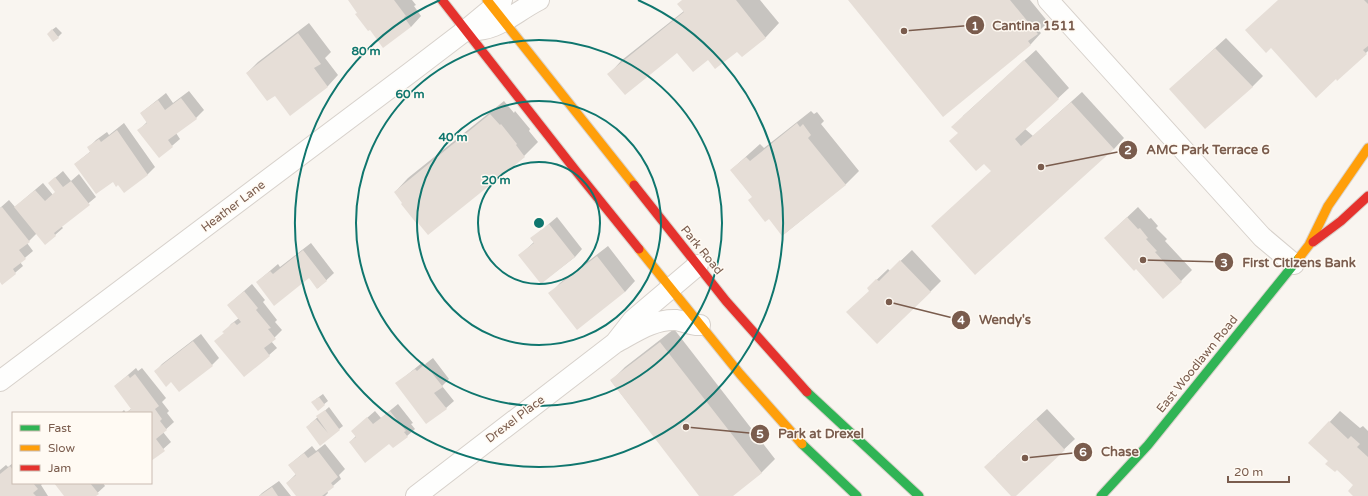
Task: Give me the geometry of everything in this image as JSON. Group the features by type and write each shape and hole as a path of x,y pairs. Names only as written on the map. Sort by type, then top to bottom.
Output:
{"main road":[{"path":"442,0 700,325 809,452 857,496"},
{"name":"Park Road","path":"496,7 698,265 753,332 793,377 867,449 919,496"},
{"name":"East Woodlawn Road","path":"1101,496 1148,445 1309,245 1328,206 1368,148"},
{"name":"East Woodlawn Road","path":"1309,245 1341,221 1368,196"}],"street":[{"name":"Heather Lane","path":"0,381 496,7 539,0"},
{"path":"1048,0 1262,237 1294,264"},
{"name":"Drexel Place","path":"615,343 633,320 698,265"},
{"name":"Drexel Place","path":"416,496 615,343 658,321 677,320 700,325"}],"building":[{"path":"348,0 394,0 406,16 404,17 411,27 383,48 370,30 368,31 355,14 357,13"},
{"path":"682,0 736,0 766,38 742,57 737,52 715,69 708,60 693,72 677,53 625,95 607,74 684,12 677,4"},
{"path":"848,0 1010,0 1038,34 1028,41 1031,45 943,117"},
{"path":"1278,0 1364,0 1368,4 1368,46 1363,50 1367,54 1337,81 1336,79 1316,98 1271,48 1266,53 1245,30"},
{"path":"52,29 59,38 53,42 47,34"},
{"path":"298,33 321,64 314,68 328,87 290,116 275,96 267,101 246,73"},
{"path":"1215,48 1253,87 1205,129 1169,89"},
{"path":"1024,60 1059,99 1015,139 1021,146 1071,102 1114,149 975,275 931,226 991,171 984,164 976,171 949,141 958,133 951,127"},
{"path":"181,98 197,119 168,140 173,147 159,158 137,130 147,123 140,113 158,100 165,110"},
{"path":"490,114 500,125 501,124 525,157 428,235 401,204 402,203 394,192"},
{"path":"797,123 800,127 803,124 811,135 808,138 846,185 782,236 769,219 765,222 748,200 752,197 730,170 746,157 750,161"},
{"path":"117,130 148,175 124,193 118,185 116,187 113,182 96,194 74,164 90,152 87,147 99,139 101,142"},
{"path":"55,177 63,187 71,181 90,205 54,233 56,236 45,245 14,207 35,190 45,201 55,192 48,183"},
{"path":"2,207 30,242 19,250 26,259 13,269 16,274 2,285 0,282 0,208"},
{"path":"1127,217 1138,229 1140,228 1148,238 1146,239 1157,251 1155,252 1182,282 1163,299 1136,269 1134,271 1104,238"},
{"path":"549,224 575,257 541,284 518,255 534,243 530,238"},
{"path":"303,250 327,281 317,289 309,278 274,306 256,282 270,271 273,274"},
{"path":"597,256 625,292 577,330 548,293"},
{"path":"900,260 931,292 877,344 846,312 869,291 867,288 876,279 879,281"},
{"path":"244,291 258,308 256,310 271,328 268,329 276,339 264,348 270,356 244,377 214,341 234,322 237,325 241,322 227,305"},
{"path":"193,341 213,366 179,392 171,382 166,387 154,371"},
{"path":"660,342 762,473 733,496 699,496 610,380"},
{"path":"425,364 443,387 434,393 447,409 426,424 395,383 415,369 417,371"},
{"path":"135,374 159,406 155,409 162,419 160,421 167,430 156,439 165,451 152,460 152,412 127,412 131,409 114,386 128,375 130,378"},
{"path":"319,397 325,405 318,411 311,402"},
{"path":"325,410 340,430 320,446 306,427 316,419 328,433 316,416"},
{"path":"390,411 406,431 404,432 408,437 393,448 389,444 365,463 349,442 356,437 351,431 367,417 373,424"},
{"path":"1036,419 1065,450 1016,496 1011,496 984,467"},
{"path":"1329,421 1348,439 1351,436 1360,444 1357,447 1368,457 1368,496 1353,496 1348,491 1353,485 1337,470 1335,472 1325,464 1328,461 1308,443"},
{"path":"318,451 338,477 331,483 334,487 322,496 296,496 286,483 296,475 288,465 304,453 308,458"},
{"path":"10,466 12,469 12,484 34,484 38,489 33,493 36,496 0,496 0,474"},
{"path":"55,484 91,484 99,494 96,496 64,496"},
{"path":"272,487 278,496 259,496"}],"traffic: fast":[{"path":"1101,496 1148,445 1299,258"},
{"path":"807,392 919,496"},
{"path":"802,444 857,496"}],"traffic: slow":[{"path":"487,0 634,185"},
{"path":"1299,258 1309,245 1328,206 1368,148"},
{"path":"639,249 740,374 802,444"}],"traffic: jam":[{"path":"442,0 639,249"},
{"path":"634,185 726,301 807,392"},
{"path":"1313,242 1341,221 1368,196"}],"place":[{"name":"Cantina 1511","path":"904,31"},
{"name":"AMC Park Terrace 6","path":"1041,167"},
{"name":"First Citizens Bank","path":"1143,260"},
{"name":"Wendy's","path":"889,302"},
{"name":"Park at Drexel","path":"686,427"},
{"name":"Chase","path":"1025,458"}]}
